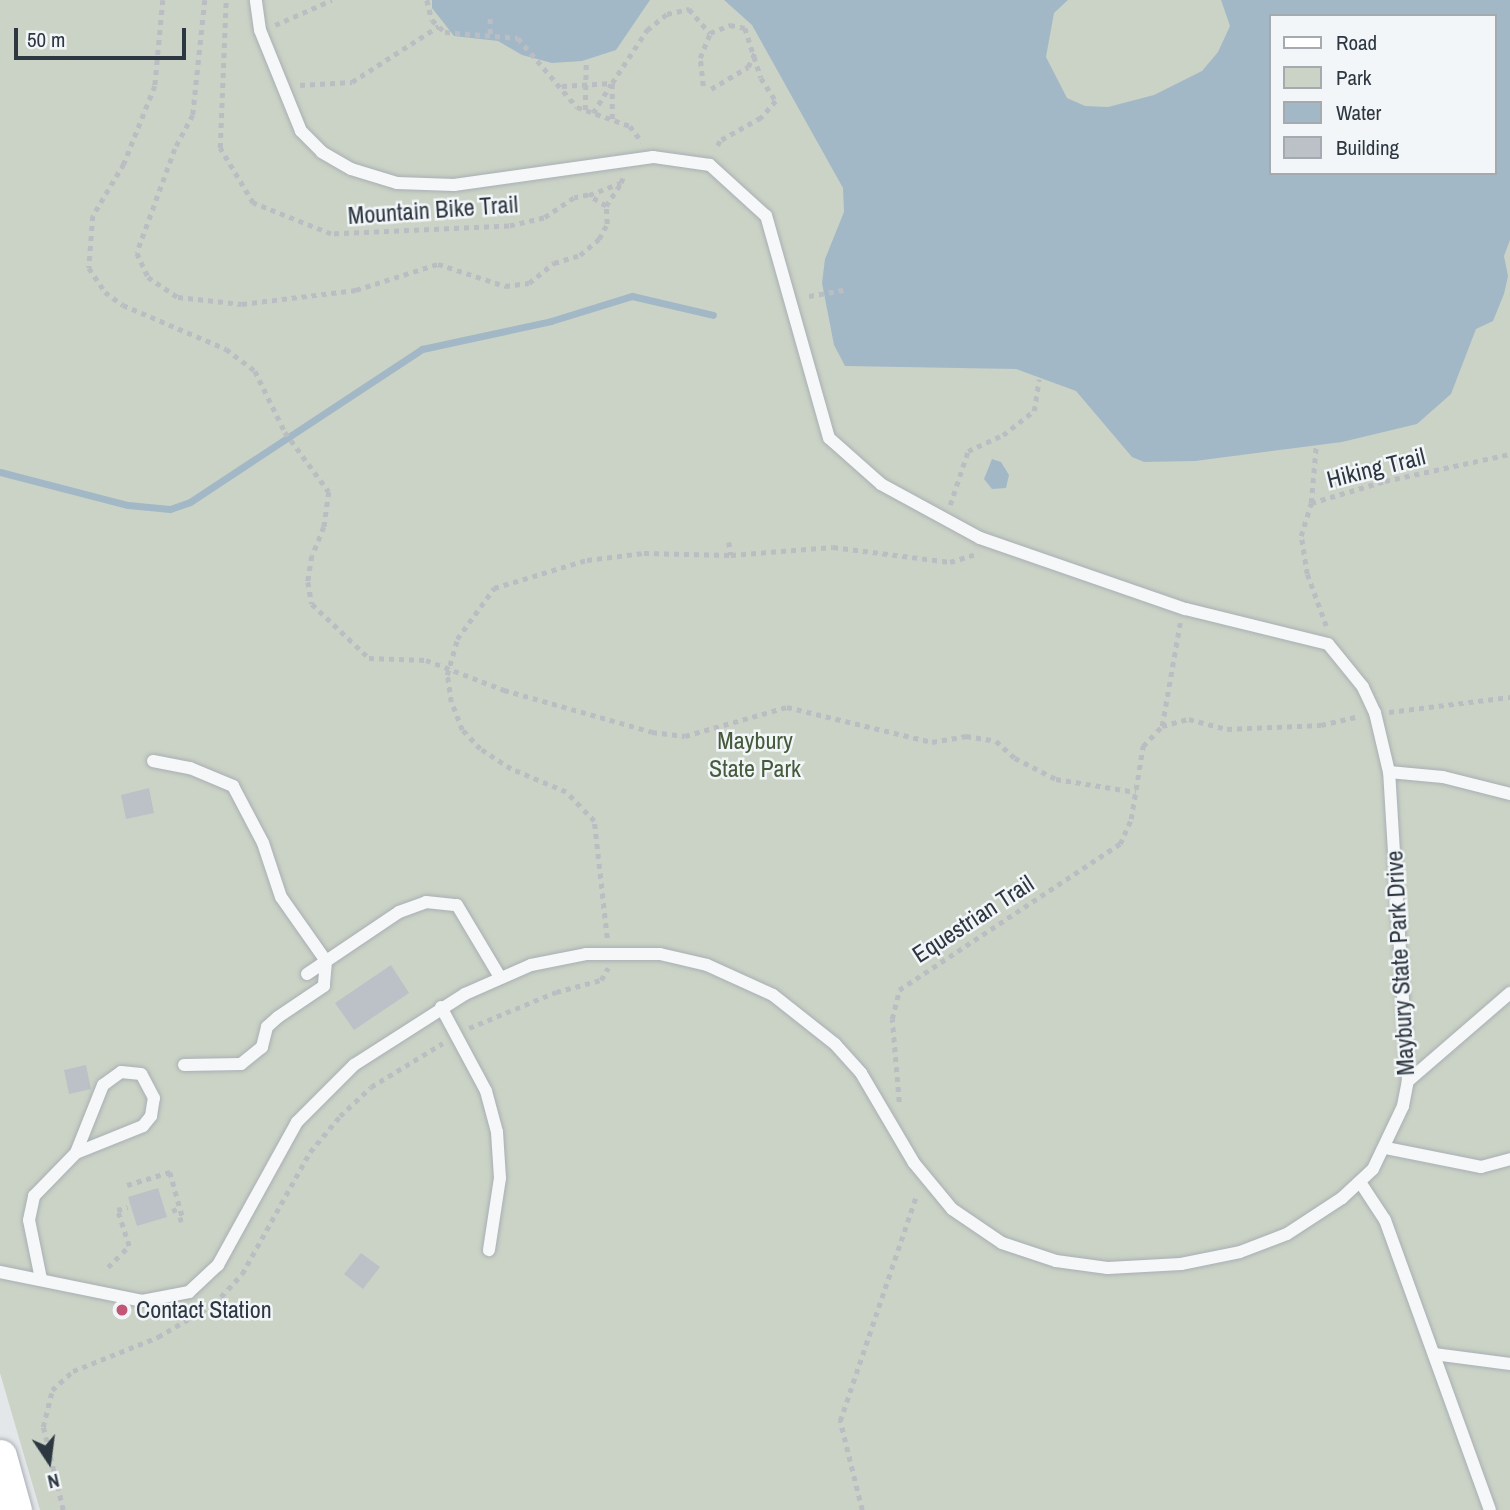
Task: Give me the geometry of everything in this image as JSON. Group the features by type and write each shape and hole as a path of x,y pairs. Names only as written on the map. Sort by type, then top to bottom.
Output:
{"main road":[{"path":"0,1456 15,1510"}],"lane":[{"path":"256,0 260,30 283,90 301,131 322,152 351,169 397,183 454,186 653,157 710,165 766,216 830,438 881,484 980,538 1185,609 1328,644"},
{"name":"Maybury State Park Drive","path":"0,1272 142,1301 178,1296 198,1286 218,1265 297,1122 354,1065 441,1007 500,977 558,958 614,952 660,954 707,965 749,982 796,1010 835,1044 881,1103 923,1175 952,1209 1002,1242 1056,1261 1108,1268 1181,1264 1268,1243 1319,1215 1360,1182 1386,1148 1408,1081 1390,772 1375,713 1363,687 1328,644"},
{"path":"153,761 190,768 233,786 263,843 281,897 326,961 324,986 267,1027 262,1047 241,1064 184,1065"},
{"path":"1390,772 1443,777 1510,794"},
{"path":"307,974 399,912 426,902 457,905 500,977"},
{"path":"1408,1081 1510,993"},
{"path":"441,1007 475,1066 494,1121 500,1178 489,1250"},
{"path":"41,1279 30,1235 31,1203 46,1180 76,1153 143,1126 151,1116 154,1098 141,1074 121,1072 103,1085 76,1153"},
{"path":"1386,1148 1481,1167 1510,1159"},
{"path":"1360,1182 1385,1220 1490,1510"},
{"path":"1434,1354 1510,1364"}],"path":[{"path":"163,0 155,86 124,164 93,216 89,268 105,292 123,305 226,349 256,371 285,432 329,492 324,527 312,556 312,604 369,658 426,660 504,690 652,732 685,736 787,706 932,742 966,736 996,741 1015,758 1056,779 1136,792"},
{"path":"205,0 193,115 174,149 137,253 148,277 178,297 255,303 356,290 438,264 505,286 529,283 554,263 580,255 599,239 607,224 606,206 621,183"},
{"name":"Mountain Bike Trail","path":"226,0 220,148 253,203 331,234 509,226 544,218 574,198 588,195 606,206"},
{"path":"260,30 332,0"},
{"path":"427,0 432,20 445,32 518,38 542,68 562,86 577,107 630,126 653,157"},
{"path":"593,113 647,30 667,14 690,9 710,33"},
{"path":"490,18 490,34"},
{"path":"703,86 700,58 710,33 730,25 745,28 756,51 761,78 776,101 761,118 720,141 710,165"},
{"path":"283,90 305,83 352,82 439,26"},
{"path":"711,89 748,67 756,51"},
{"path":"585,110 582,83 586,63"},
{"path":"562,86 612,83"},
{"path":"612,83 612,119"},
{"path":"809,296 844,290"},
{"path":"945,519 968,451 1003,435 1034,411 1040,379"},
{"path":"1311,503 1316,446"},
{"name":"Hiking Trail","path":"1328,644 1326,625 1307,575 1301,536 1311,503 1385,481 1510,454"},
{"path":"729,542 731,555"},
{"path":"1185,609 1162,726 1189,719 1227,729 1321,726 1375,713 1510,697"},
{"name":"Equestrian Trail","path":"900,1109 892,1018 899,990 1120,844 1136,792 1143,746 1162,726"},
{"path":"127,1185 170,1172 183,1219 174,1222"},
{"path":"862,1510 840,1421 923,1175"},
{"path":"108,1267 129,1246 117,1210 128,1207"},
{"path":"172,1211 180,1208"}],"green space":[{"name":"Maybury State Park","path":"0,0 1510,0 1510,1510 40,1510 0,1373"}],"water":[{"path":"432,0 650,0 616,50 582,61 552,63 522,55 498,41 454,36 432,8"},
{"path":"724,0 1068,0 1054,13 1046,57 1067,98 1085,106 1108,107 1154,95 1202,71 1218,52 1230,26 1221,0 1510,0 1510,240 1504,256 1508,276 1493,321 1476,329 1451,394 1417,424 1342,442 1195,461 1144,462 1132,457 1076,391 1016,369 845,366 834,345 822,283 825,259 844,212 843,188 752,25"},
{"path":"992,459 1001,462 1009,475 1006,488 992,489 984,479"}],"building":[{"path":"149,788 154,813 126,819 121,795"},
{"path":"391,965 409,993 354,1030 335,1003"},
{"path":"86,1065 91,1089 69,1094 64,1070"},
{"path":"158,1188 167,1217 137,1226 128,1197"},
{"path":"361,1253 380,1267 363,1289 344,1274"}],"waterway":[{"path":"0,472 128,505 170,509 190,502 422,349 551,321 632,296 713,315"}],"place":[{"name":"Contact Station","path":"122,1310"}]}
